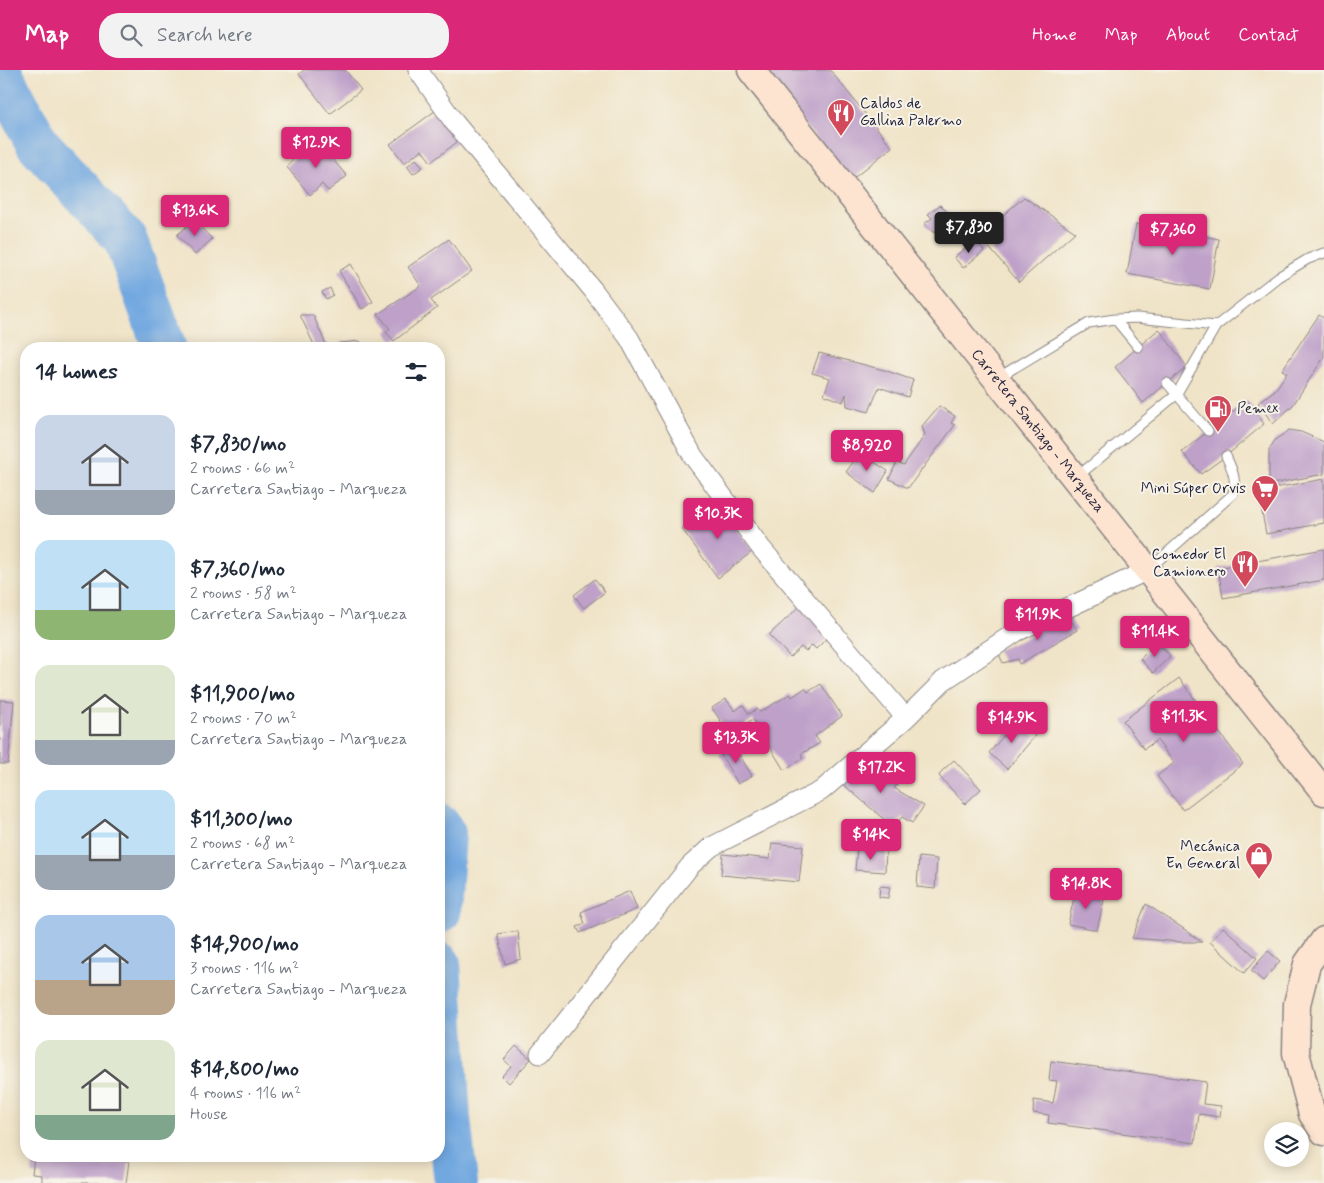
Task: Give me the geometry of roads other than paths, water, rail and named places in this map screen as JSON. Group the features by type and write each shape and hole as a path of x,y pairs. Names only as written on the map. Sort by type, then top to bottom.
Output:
{"main road":[{"name":"Carretera Santiago - Marqueza","path":"751,70 1324,792"},
{"path":"1324,940 1307,964 1297,1004 1296,1053 1312,1114 1324,1132"}],"street":[{"path":"418,70 454,122 593,290 629,338 693,456 755,540 906,718"},
{"path":"540,1054 690,866 711,848 821,791 906,718 943,682 1016,632 1148,570"}],"lane":[{"path":"1076,478 1176,395 1216,326 1278,277 1308,259 1324,253"},
{"path":"996,380 1089,323 1137,318 1216,326"},
{"path":"1115,319 1138,347"},
{"path":"1167,383 1208,431"},
{"path":"1148,570 1233,494 1235,485 1234,474 1226,456"}],"waterway":[{"path":"0,73 38,144 125,239 162,342"},
{"path":"445,1056 456,1183"}],"place":[{"name":"Caldos de Gallina Palermo","path":"841,137"},
{"name":"Pemex","path":"1218,433"},
{"name":"Mini Súper Orvis","path":"1265,513"},
{"name":"Comedor El Camionero","path":"1245,588"},
{"name":"Mecánica En General","path":"1259,880"}]}
